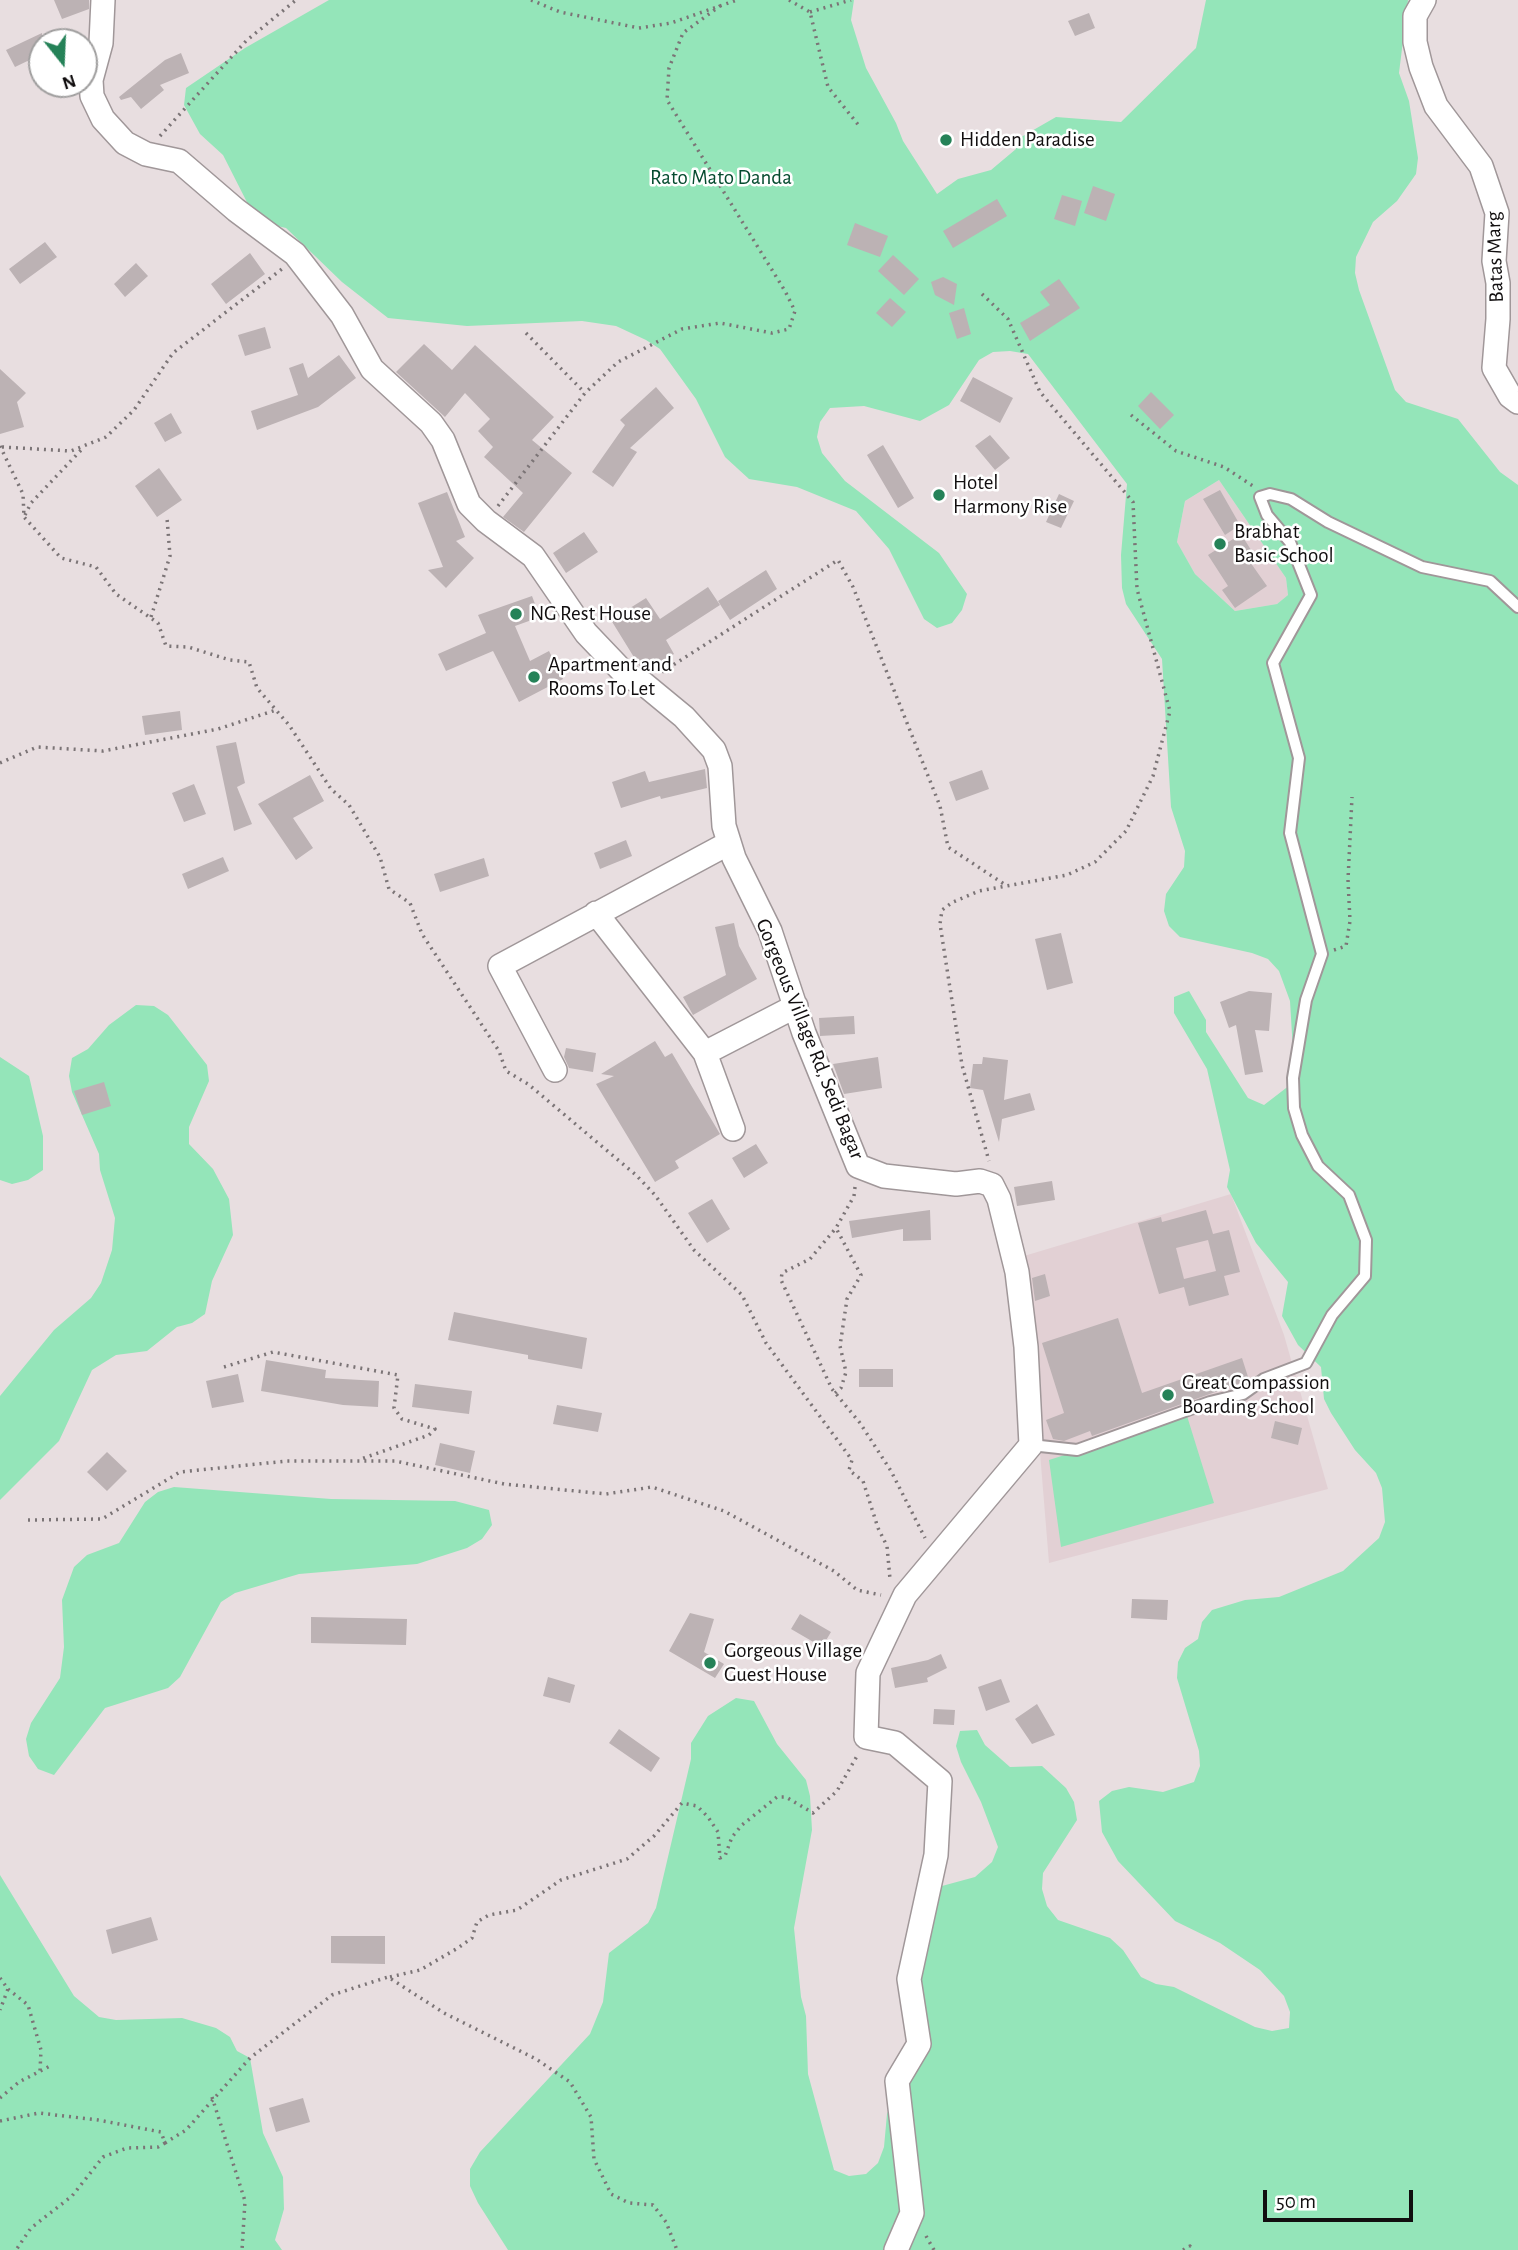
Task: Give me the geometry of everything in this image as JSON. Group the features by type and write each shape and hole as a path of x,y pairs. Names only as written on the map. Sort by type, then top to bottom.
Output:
{"street":[{"name":"Gorgeous Village Rd, Sedi Bagar","path":"103,0 103,32 91,80 92,96 103,118 125,143 146,155 179,161 236,210 295,254 342,315 372,369 431,423 443,440 469,504 486,521 533,556 586,633 627,676 644,684 684,717 714,750 720,766 723,826 729,844 769,932 858,1166 884,1176 956,1184 980,1181 992,1185"},
{"name":"Batas Marg","path":"1424,0 1415,16 1415,42 1421,67 1436,106 1481,166 1497,213 1494,261 1498,282 1498,318 1494,368 1510,396 1518,402"},
{"path":"555,1070 500,965 729,844"},
{"path":"596,914 705,1053 733,1129"},
{"path":"705,1053 796,1006"},
{"path":"896,2250 912,2213 897,2081 919,2044 909,1979 936,1855 940,1781 895,1743 866,1737 868,1673 890,1602 905,1595 1031,1445 1026,1346 1017,1272 999,1199 992,1185"}],"lane":[{"path":"1031,1445 1077,1450 1210,1402 1243,1394 1264,1379 1306,1363 1332,1315 1365,1276 1366,1240 1349,1195 1318,1166 1302,1135 1294,1108 1293,1078 1306,1000 1322,954 1290,833 1299,758 1273,663 1311,595 1290,542 1267,515 1260,496 1270,494 1291,499 1328,522 1422,567 1490,580 1518,607"}],"path":[{"path":"146,155 246,41 296,0"},
{"path":"531,0 560,12 639,28 671,23 737,0"},
{"path":"789,0 810,12 850,0"},
{"path":"486,521 585,393 618,362 682,329 720,323 772,333 789,329 795,311 667,100 669,68 683,33 720,6"},
{"path":"810,12 828,87 860,127"},
{"path":"28,1520 102,1520 180,1472 287,1461 395,1461 504,1485 606,1494 652,1487 724,1511 834,1571 857,1590 890,1602 892,1576 887,1545 878,1528 863,1481 849,1470 852,1460 766,1343 742,1295 694,1250 655,1195 636,1175 538,1091 506,1071 499,1051 422,934 410,903 389,889 380,857 349,805 331,789 289,725 257,688 249,662 230,660 188,647 166,646 158,623 116,594 96,567 61,558 24,517 23,494 1,446 71,452 106,438 134,410 173,353 275,276 295,254"},
{"path":"982,294 1008,319 1040,392 1133,502 1137,589 1170,711 1153,776 1126,831 1095,862 1067,875 979,891 953,901 942,910 940,924 962,1065 987,1147 992,1185"},
{"path":"526,333 585,393"},
{"path":"1131,415 1176,451 1224,467 1256,488 1260,496"},
{"path":"24,517 31,503 85,446"},
{"path":"150,618 170,556 167,517"},
{"path":"644,684 838,560 853,587 940,806 948,847 1009,887"},
{"path":"0,763 37,747 103,751 218,729 276,710"},
{"path":"1322,954 1346,946 1350,921 1348,880 1352,797"},
{"path":"858,1166 854,1196 836,1228 810,1259 782,1273 780,1280 835,1393 891,1471 936,1559"},
{"path":"835,1393 841,1388 846,1372 840,1346 847,1299 861,1275 836,1228"},
{"path":"225,1367 273,1352 398,1375 394,1408 402,1419 435,1429 429,1435 359,1460"},
{"path":"16,2250 31,2228 72,2196 103,2157 127,2147 158,2147 186,2130 212,2097 250,2058 332,1995 420,1970 472,1938 477,1922 489,1915 517,1910 561,1880 627,1859 654,1836 682,1803 696,1806 708,1816 718,1832 720,1858 725,1856 732,1837 742,1825 777,1797 786,1797 813,1813 848,1778 866,1737"},
{"path":"388,1977 444,2012 536,2059 569,2082 591,2117 594,2159 604,2182 620,2201 653,2205 667,2222 677,2250"},
{"path":"0,1978 8,1989 28,2005 41,2050 40,2071"},
{"path":"0,2010 8,1989"},
{"path":"0,2098 51,2065"},
{"path":"212,2097 245,2201 242,2250"},
{"path":"0,2120 39,2113 98,2120 161,2132 165,2143"},
{"path":"1183,2250 1190,2246 1192,2250"}],"shaded area":[{"name":"Brabhat Basic School","path":"1219,480 1286,578 1288,595 1277,604 1235,611 1195,574 1177,542 1185,501"},
{"name":"Great Compassion Boarding School","path":"1231,1194 1284,1335 1328,1489 1049,1563 1024,1256"}],"green space":[{"name":"Rato Mato Danda","path":"329,0 854,0 851,20 866,68 903,141 937,194 958,179 991,170 1016,149 1016,140 1056,117 1121,122 1196,48 1206,0 1408,0 1399,73 1409,101 1418,158 1416,174 1397,201 1373,222 1356,257 1355,273 1395,390 1406,402 1458,419 1500,472 1518,485 1518,2250 508,2250 478,2203 470,2186 470,2169 480,2152 590,2034 603,2002 609,1953 648,1923 656,1908 691,1759 691,1743 708,1716 736,1698 754,1701 777,1744 806,1780 810,1796 812,1830 794,1928 801,1997 806,2016 808,2074 834,2170 849,2176 866,2174 878,2163 884,2147 887,2114 907,2063 909,1971 905,1940 913,1923 931,1907 942,1886 975,1877 992,1862 998,1847 981,1802 961,1762 956,1746 960,1731 977,1730 985,1745 1010,1767 1042,1766 1066,1788 1074,1802 1077,1820 1043,1873 1042,1889 1047,1906 1058,1920 1110,1938 1123,1950 1141,1977 1156,1984 1174,1987 1255,2027 1272,2031 1289,2028 1290,2012 1284,1996 1260,1970 1220,1943 1175,1921 1118,1861 1102,1832 1099,1801 1112,1791 1129,1787 1163,1792 1194,1782 1200,1766 1199,1751 1177,1678 1178,1662 1185,1648 1198,1639 1202,1622 1212,1610 1245,1600 1279,1597 1343,1571 1379,1538 1385,1522 1382,1488 1376,1473 1355,1450 1331,1413 1324,1399 1321,1367 1298,1345 1282,1316 1288,1282 1256,1243 1227,1187 1230,1170 1207,1069 1174,1013 1174,997 1189,991 1206,1020 1206,1032 1248,1098 1264,1105 1290,1085 1294,1068 1290,1001 1279,971 1268,959 1180,937 1169,926 1164,911 1166,894 1184,867 1185,851 1171,807 1162,659 1126,604 1122,588 1121,555 1127,484 1028,354 993,352 979,360 949,405 920,421 864,406 830,408 820,422 817,437 822,453 845,481 939,553 967,594 962,610 952,623 937,628 924,619 889,549 856,511 797,487 749,479 725,457 696,399 660,349 646,340 616,326 582,321 467,326 388,318 342,282 286,228 269,224 254,216 223,155 200,134 184,105 186,88 245,48","holes":["1219,480 1286,578 1288,595 1277,604 1235,611 1195,574 1177,542 1185,501"]},
{"path":"136,1005 154,1006 168,1015 207,1065 209,1081 189,1127 189,1144 213,1169 229,1199 233,1235 212,1281 205,1314 192,1323 177,1327 147,1351 116,1355 92,1370 59,1441 0,1500 0,1396 54,1330 91,1298 101,1283 112,1250 115,1218 100,1170 99,1154 72,1092 69,1076 72,1058 88,1049 109,1025"},
{"path":"0,1057 29,1076 43,1136 43,1170 28,1180 12,1184 0,1180"},
{"path":"1187,1416 1214,1503 1061,1547 1049,1460"},
{"path":"174,1487 331,1499 455,1501 489,1510 492,1525 482,1539 467,1548 417,1564 299,1574 235,1593 221,1602 180,1677 168,1688 105,1708 54,1775 38,1769 29,1756 26,1739 31,1723 60,1678 64,1647 62,1600 74,1567 87,1555 119,1543 145,1502 158,1492"},
{"path":"0,1875 74,1996 99,2017 116,2020 182,2018 216,2028 230,2037 237,2051 250,2058 263,2133 283,2177 284,2209 275,2240 282,2250 0,2250"}],"building":[{"path":"54,0 89,0 89,9 62,19"},
{"path":"1089,13 1095,28 1075,36 1068,21"},
{"path":"28,40 28,61 15,67 6,50"},
{"path":"181,53 189,73 160,85 164,90 141,109 131,97 121,100 119,97 165,60"},
{"path":"1093,186 1115,194 1106,221 1084,213"},
{"path":"1062,195 1082,201 1075,226 1054,219"},
{"path":"997,199 1007,216 953,248 943,231"},
{"path":"855,223 888,236 880,257 847,245"},
{"path":"45,242 57,257 20,284 9,269"},
{"path":"250,253 265,274 226,304 211,284"},
{"path":"893,255 919,279 904,295 878,271"},
{"path":"136,263 148,276 125,297 114,284"},
{"path":"943,277 957,284 954,305 935,295 931,282"},
{"path":"1059,279 1080,308 1030,341 1020,323 1050,305 1040,292"},
{"path":"890,298 906,312 892,327 876,313"},
{"path":"964,308 971,334 957,339 949,313"},
{"path":"265,327 271,348 245,356 238,335"},
{"path":"424,344 452,370 475,345 554,417 532,440 572,473 524,532 503,517 523,493 484,457 493,447 478,431 490,419 465,393 445,417 396,372"},
{"path":"339,355 356,378 318,407 257,430 251,411 298,395 289,368 303,363 308,378"},
{"path":"0,369 26,393 17,402 24,427 0,434"},
{"path":"973,377 1013,398 1000,423 960,401"},
{"path":"656,387 674,408 630,448 637,452 613,487 592,472 625,425 620,420"},
{"path":"1151,392 1174,415 1160,429 1138,406"},
{"path":"171,413 182,433 165,442 154,423"},
{"path":"990,435 1010,458 995,470 975,446"},
{"path":"883,445 914,498 898,508 867,455"},
{"path":"159,468 182,500 157,517 135,486"},
{"path":"1220,490 1240,525 1225,535 1203,499"},
{"path":"447,492 465,537 456,541 474,558 446,588 428,570 443,567 418,503"},
{"path":"1059,494 1074,501 1061,528 1046,522"},
{"path":"584,532 598,552 566,573 553,553"},
{"path":"1241,534 1256,558 1250,562 1267,586 1235,608 1222,590 1228,586 1208,555"},
{"path":"766,570 777,589 730,620 718,601"},
{"path":"708,587 720,605 666,640 674,654 647,670 640,667 611,620 646,598 660,619"},
{"path":"532,596 540,617 515,626 530,661 549,651 563,679 519,702 493,651 446,671 438,654 486,633 478,615"},
{"path":"180,711 182,730 145,735 142,716"},
{"path":"236,742 245,783 237,787 252,824 234,831 216,746"},
{"path":"705,769 707,788 661,799 660,796 621,808 612,782 645,771 649,782"},
{"path":"982,770 989,789 956,801 949,782"},
{"path":"310,775 324,801 293,818 313,848 296,860 258,804"},
{"path":"194,784 206,814 184,822 172,793"},
{"path":"626,840 632,856 600,869 594,853"},
{"path":"223,857 229,871 188,889 182,874"},
{"path":"484,858 489,876 440,892 434,874"},
{"path":"734,923 739,946 757,979 693,1015 683,997 726,975 715,927"},
{"path":"1061,933 1073,983 1047,990 1035,939"},
{"path":"1249,991 1272,993 1269,1031 1255,1030 1263,1072 1245,1075 1236,1025 1229,1028 1220,1002"},
{"path":"854,1016 855,1034 820,1036 819,1018"},
{"path":"655,1041 665,1057 672,1053 720,1134 675,1161 679,1168 655,1182 596,1084 614,1076 601,1074"},
{"path":"566,1048 596,1053 593,1072 569,1068 564,1057"},
{"path":"878,1057 882,1088 844,1094 833,1064"},
{"path":"983,1057 1008,1060 1004,1100 1030,1093 1035,1110 1002,1119 999,1142 983,1090 970,1088 973,1064 982,1064"},
{"path":"104,1082 111,1106 82,1115 74,1091"},
{"path":"756,1144 768,1163 744,1178 732,1158"},
{"path":"1052,1181 1055,1200 1017,1206 1014,1187"},
{"path":"712,1199 730,1229 707,1243 688,1213"},
{"path":"930,1210 931,1240 903,1241 903,1229 852,1238 849,1221"},
{"path":"1206,1210 1213,1234 1229,1230 1240,1272 1224,1276 1229,1295 1189,1306 1184,1287 1159,1294 1138,1223 1161,1217 1162,1222","holes":["1208,1240 1216,1271 1184,1279 1176,1248"]},
{"path":"1045,1274 1050,1296 1035,1301 1032,1278"},
{"path":"454,1312 587,1338 582,1369 528,1359 528,1355 448,1340"},
{"path":"1118,1318 1142,1393 1242,1358 1249,1380 1092,1436 1090,1431 1064,1441 1053,1439 1046,1420 1064,1413 1042,1343"},
{"path":"266,1360 326,1370 325,1378 379,1381 378,1407 343,1405 261,1391"},
{"path":"859,1369 893,1369 893,1387 859,1387"},
{"path":"238,1374 244,1402 212,1408 206,1381"},
{"path":"415,1384 472,1391 469,1414 412,1407"},
{"path":"557,1405 602,1413 598,1432 553,1424"},
{"path":"1275,1421 1302,1428 1298,1445 1271,1438"},
{"path":"440,1443 475,1451 470,1473 435,1465"},
{"path":"107,1452 127,1471 107,1491 87,1472"},
{"path":"1132,1599 1168,1600 1167,1620 1131,1618"},
{"path":"690,1613 714,1619 704,1652 724,1664 715,1678 669,1651"},
{"path":"800,1614 831,1632 822,1647 791,1629"},
{"path":"311,1617 407,1619 406,1645 311,1643"},
{"path":"941,1654 947,1668 927,1678 928,1682 895,1688 891,1668 928,1660"},
{"path":"548,1677 575,1685 570,1703 543,1696"},
{"path":"1001,1679 1010,1702 986,1711 978,1687"},
{"path":"1037,1704 1055,1735 1032,1744 1015,1719"},
{"path":"934,1709 955,1710 954,1725 933,1724"},
{"path":"619,1729 660,1758 651,1772 609,1743"},
{"path":"151,1917 158,1940 112,1954 106,1930"},
{"path":"331,1936 385,1936 385,1964 331,1963"},
{"path":"303,2098 310,2122 276,2132 269,2108"}],"place":[{"name":"Hidden Paradise","path":"946,140"},
{"name":"Hotel Harmony Rise","path":"939,495"},
{"name":"Brabhat Basic School","path":"1220,544"},
{"name":"NG Rest House","path":"516,614"},
{"name":"Apartment and Rooms To Let","path":"534,677"},
{"name":"Great Compassion Boarding School","path":"1168,1395"},
{"name":"Gorgeous Village Guest House","path":"710,1663"}]}
